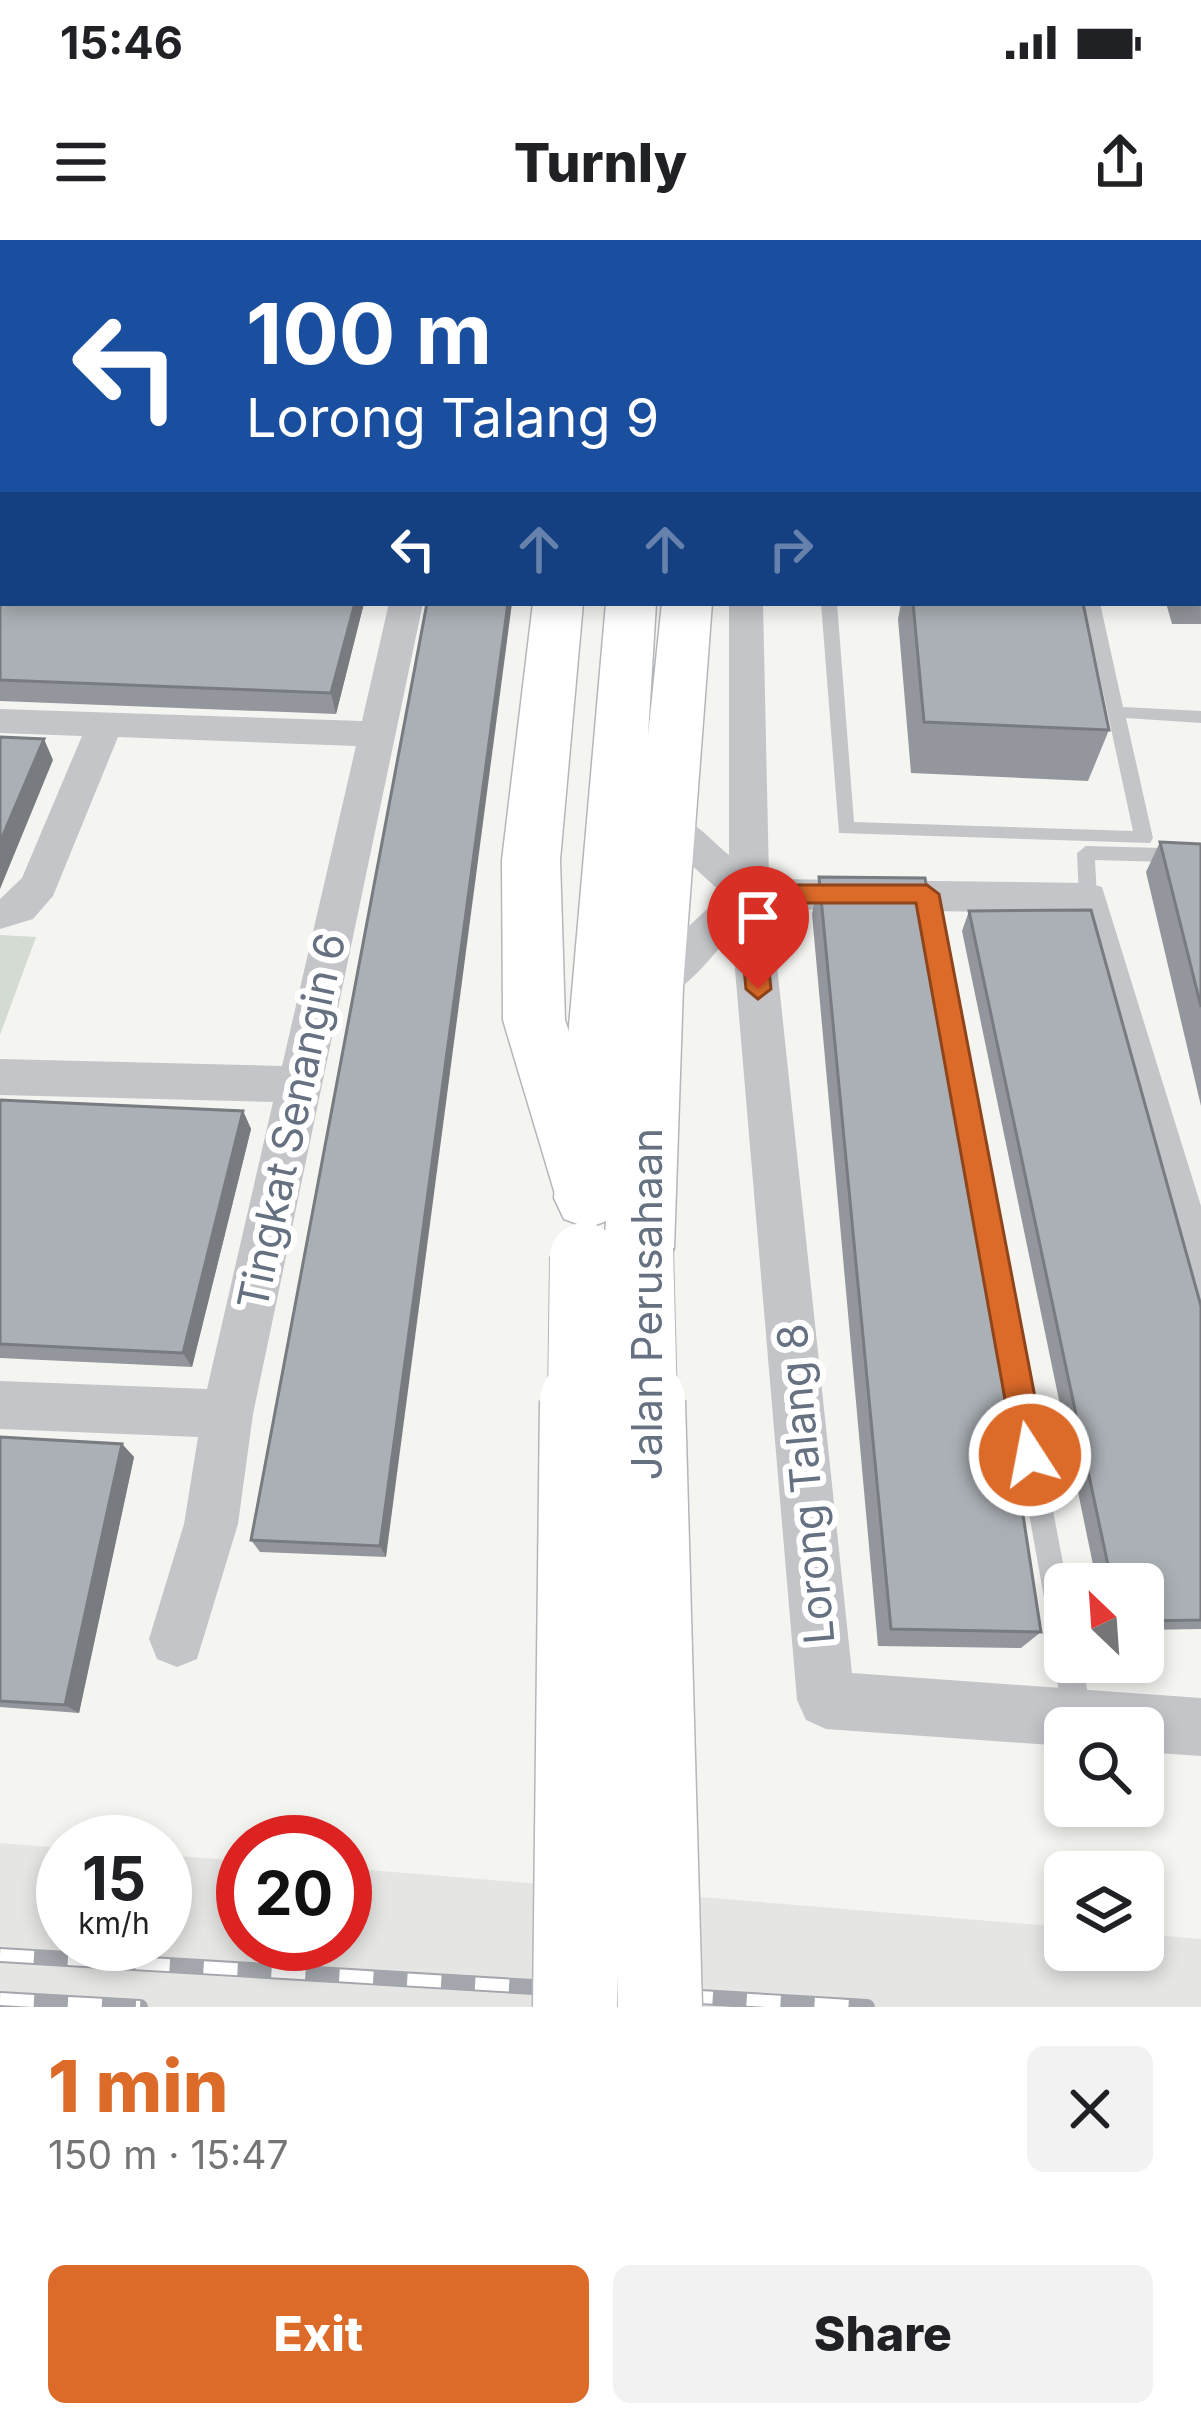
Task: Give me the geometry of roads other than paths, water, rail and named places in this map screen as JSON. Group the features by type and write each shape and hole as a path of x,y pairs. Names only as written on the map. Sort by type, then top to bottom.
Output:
{"main road":[{"path":"558,606 531,860 534,1020 604,1233"},
{"name":"Jalan Perusahaan","path":"631,606 652,987 604,1233 660,2007"},
{"name":"Jalan Perusahaan","path":"575,2007 604,1233 643,824 686,606"}],"street":[{"name":"Tingkat Senangin 6","path":"177,1640 211,1524 227,1414 405,606"},
{"path":"652,987 749,894 746,606"},
{"path":"0,721 376,734"},
{"path":"0,914 19,908 39,886 105,724"},
{"path":"643,824 749,894 1088,898 1191,1214 1201,1287"},
{"name":"Lorong Talang 8","path":"749,894 826,1700 1044,1716"},
{"path":"0,1077 300,1084"},
{"path":"0,1405 227,1414"},
{"name":"Lorong Talang 8","path":"1164,1724 1201,1726"}],"lane":[{"path":"829,606 845,828 1144,838 1093,606"},
{"path":"1119,712 1201,717"},
{"path":"1088,898 1086,853 1201,856"},
{"path":"927,894 1050,1563"}],"railway":[{"path":"0,1955 867,2007"},
{"path":"0,1999 140,2007"}]}
